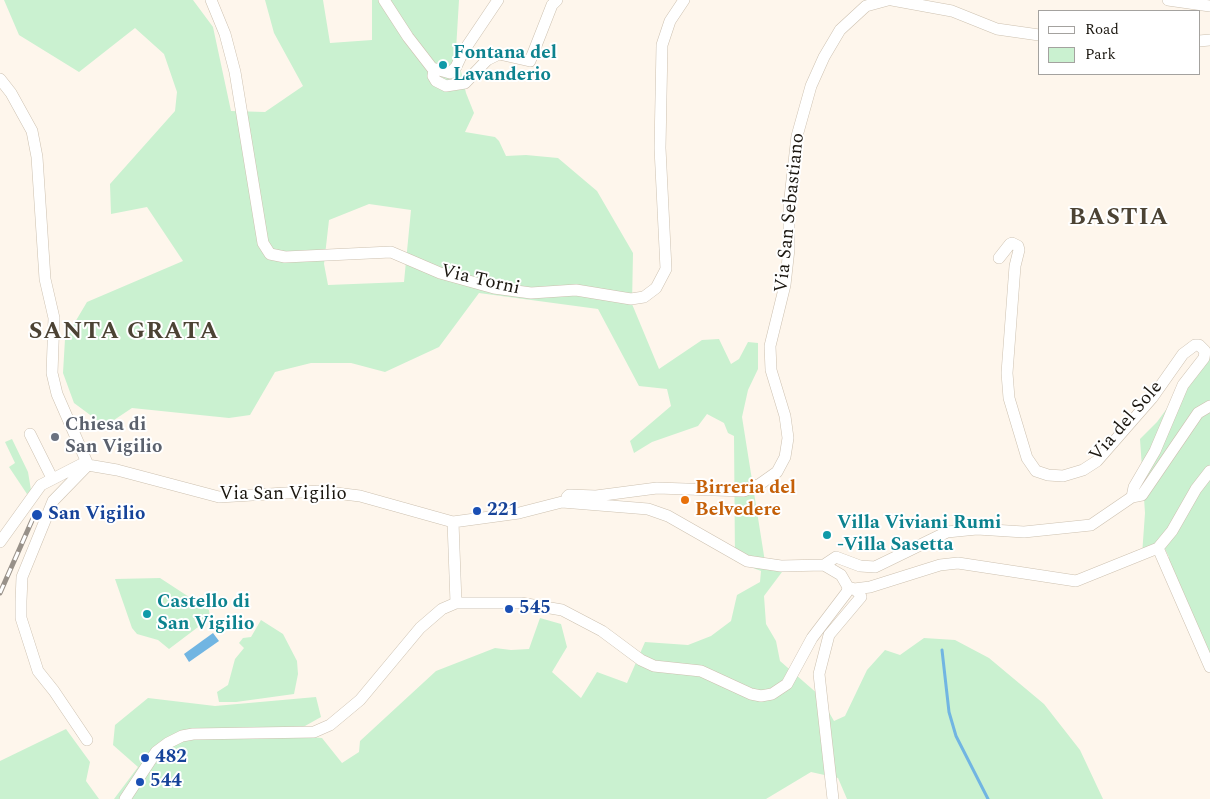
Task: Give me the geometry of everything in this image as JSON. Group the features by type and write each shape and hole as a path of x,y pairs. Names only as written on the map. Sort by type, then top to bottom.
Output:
{"street":[{"name":"Via Torni","path":"211,0 225,34 235,72 263,243 270,254 285,257 391,252 440,273 494,288 532,293 576,290 631,299 644,297 656,288 666,268 660,148 662,45 670,21 684,0"},
{"path":"384,0 408,37 434,70 450,73 456,67 463,52 498,0"},
{"path":"434,70 433,76 436,81 446,86 465,83 488,60 498,54 530,61 552,5 557,0"},
{"name":"Via San Sebastiano","path":"562,502 569,495 596,496 656,488 744,491 760,484 777,472 785,457 788,438 785,416 771,370 770,346 785,285 789,249 789,206 796,136 814,79 840,30 866,6 888,0"},
{"path":"892,0 952,11 997,29 1038,35"},
{"path":"1168,0 1210,6"},
{"path":"0,79 11,93 32,131 37,156 45,279 54,318 52,373 57,394 88,465 54,501 22,577 21,618 38,671 54,691 86,740"},
{"name":"Via del Sole","path":"999,258 1010,244 1018,246 1007,373 1011,406 1027,458 1036,471 1048,475 1063,476 1083,470 1097,460 1147,404 1183,354 1195,345 1199,345 1205,350 1204,358 1183,385 1155,451 1134,488 1132,497"},
{"path":"1132,497 1142,495 1198,413 1210,406"},
{"path":"30,434 52,478"},
{"name":"Via San Vigilio","path":"0,542 37,489 52,478 82,464 117,470 219,497 319,491 360,496 453,522 519,514 562,502 648,509 668,516 747,561 781,566 824,566 836,557 860,566 875,567 947,532 977,529 1024,532 1091,525 1132,497"},
{"path":"125,799 156,752 168,742 182,736 193,734 314,732 330,725 356,704 420,628 442,609 456,603 521,603 562,610 595,627 641,660 654,666 701,671 751,694 761,696 772,694 787,684 812,638 851,588 870,587 940,566 958,563 1076,581 1158,548 1172,531 1196,489 1210,471"},
{"path":"453,522 456,603"},
{"path":"1158,548 1210,667"},
{"path":"824,566 841,575 851,588 860,593 860,597 829,635 819,674 833,799"}],"green space":[{"path":"4,0 193,0 213,27 231,111 265,112 303,86 274,33 265,0 323,0 330,43 372,40 372,0 459,0 456,50 466,93 474,113 465,132 495,137 506,156 526,155 558,158 597,191 633,253 632,304 659,369 702,340 719,339 731,364 739,359 748,342 758,343 758,369 748,390 742,417 765,562 788,564 764,596 766,624 776,641 780,661 819,695 834,721 845,716 867,670 885,650 900,655 924,638 955,640 989,658 1044,704 1080,750 1103,799 847,799 838,778 811,772 766,799 114,799 138,767 113,745 115,725 148,698 215,706 316,697 321,717 289,735 322,738 342,763 359,752 360,741 436,671 495,648 511,650 529,649 540,618 561,624 567,647 552,672 581,698 597,672 627,683 645,642 688,645 711,636 731,621 737,595 760,582 761,571 735,561 734,436 728,433 724,423 707,414 698,426 652,442 634,453 630,441 671,406 667,389 639,386 598,309 479,293 439,347 385,372 351,363 311,363 275,372 250,415 229,418 132,408 105,426 74,403 63,373 65,339 87,302 183,261 147,207 111,214 110,184 175,111 177,92 164,54 135,28 79,72 19,35","holes":["369,204 411,210 404,282 328,285 324,264 329,220"]},
{"path":"1210,355 1210,662 1167,566 1169,557 1164,547 1142,555 1145,513 1140,439 1157,422 1201,362"},
{"path":"12,439 28,472 31,490 27,494 9,467 15,463 5,442"},
{"path":"160,578 209,610 210,618 169,649 158,640 137,634 132,628 115,579"},
{"path":"261,620 283,634 297,661 298,674 294,694 236,702 219,702 217,692 228,685 235,659 244,648 239,643 243,638 251,637"},
{"path":"66,729 90,762 86,781 99,799 0,799 0,761"}],"water":[{"path":"213,633 219,641 189,662 184,654"}],"waterway":[{"path":"942,650 949,712 956,736 988,799"}],"railway":[{"path":"0,593 34,516"}],"place":[{"name":"Fontana del Lavanderio","path":"443,65"},
{"name":"Chiesa di San Vigilio","path":"55,437"},
{"name":"Birreria del Belvedere","path":"685,500"},
{"name":"221","path":"477,511"},
{"name":"San Vigilio","path":"37,515"},
{"name":"Villa Viviani Rumi -Villa Sasetta","path":"827,535"},
{"name":"545","path":"509,609"},
{"name":"Castello di San Vigilio","path":"147,614"},
{"name":"482","path":"145,758"},
{"name":"544","path":"140,782"}],"district":[{"name":"BASTIA","path":"1119,219"},
{"name":"SANTA GRATA","path":"124,333"}]}
